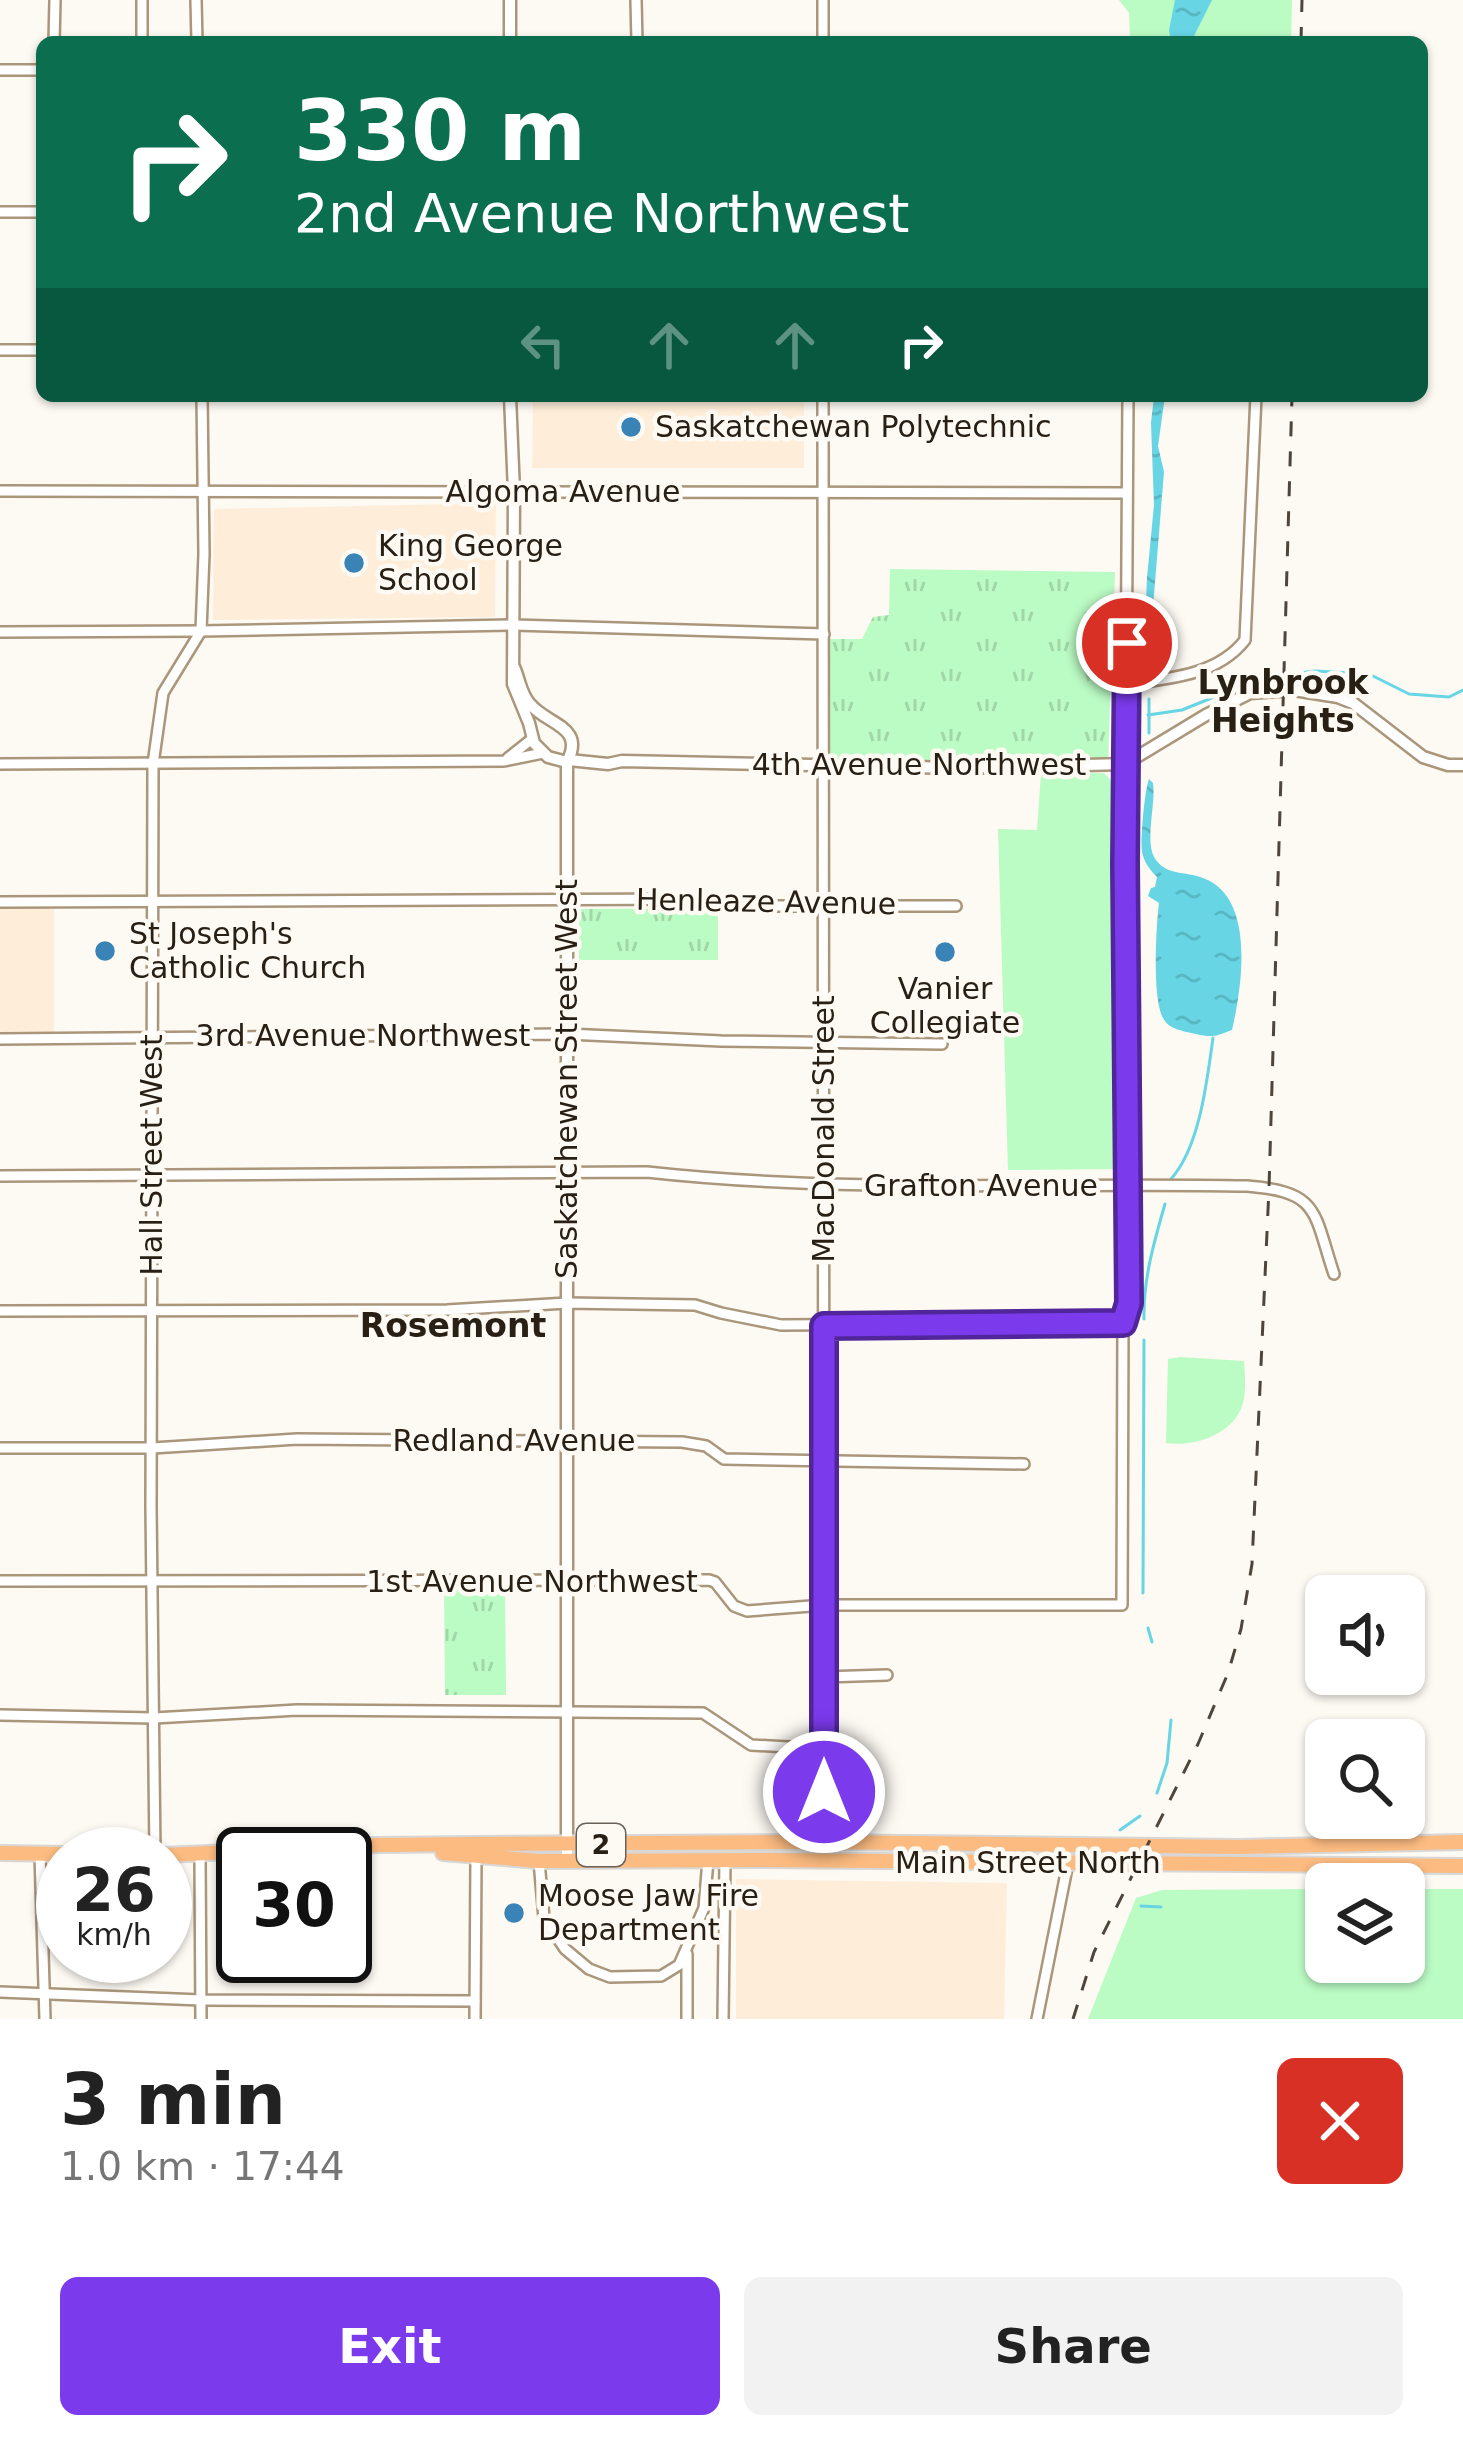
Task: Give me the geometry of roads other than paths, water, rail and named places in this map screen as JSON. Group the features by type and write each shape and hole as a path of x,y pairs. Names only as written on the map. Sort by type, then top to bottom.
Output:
{"main road":[{"name":"Main Street North","path":"476,1850 538,1861 567,1852 824,1842 1238,1847 1463,1841"},
{"name":"Main Street North","path":"192,1856 378,1845 708,1860 1463,1866"},
{"path":"0,1853 36,1854"}],"street":[{"path":"54,36 55,0"},
{"path":"142,0 142,36"},
{"path":"196,0 197,36"},
{"path":"510,0 510,36"},
{"path":"636,0 637,36"},
{"path":"823,0 823,36"},
{"path":"0,70 36,70"},
{"path":"0,212 36,212"},
{"path":"0,350 36,350"},
{"path":"201,632 202,402"},
{"path":"504,760 532,735 541,723 555,722 568,731 572,746 558,759 532,735 515,694 510,402"},
{"name":"MacDonald Street","path":"824,402 824,1862"},
{"path":"0,1311 695,1305 781,1325 1123,1323 1129,1303 1130,1186 1128,402"},
{"path":"1127,685 1183,677 1234,654 1245,640 1256,402"},
{"name":"Algoma Avenue","path":"0,491 1126,493"},
{"path":"0,632 514,625 824,634"},
{"name":"Hall Street West","path":"155,1827 153,764 163,693 201,632"},
{"path":"514,667 523,695 548,722"},
{"name":"4th Avenue Northwest","path":"0,764 558,759 608,764 968,768 1126,764 1250,694 1294,690 1353,703 1424,757 1463,765"},
{"name":"4th Avenue Northwest","path":"572,746 586,755 622,761"},
{"name":"Saskatchewan Street West","path":"558,759 567,803 567,1852"},
{"name":"Henleaze Avenue","path":"0,902 703,899 746,906 956,906"},
{"name":"3rd Avenue Northwest","path":"0,1039 567,1034 942,1044"},
{"name":"Grafton Avenue","path":"0,1176 646,1172 845,1185 1247,1186 1292,1192 1313,1209 1334,1274"},
{"name":"1st Avenue Northwest","path":"0,1581 709,1580 716,1582 734,1606 748,1611 824,1605 1122,1605 1123,1323"},
{"name":"Redland Avenue","path":"0,1448 152,1448 297,1439 682,1442 706,1447 724,1459 1024,1464"},
{"path":"824,1677 887,1675"},
{"path":"0,1715 154,1718 297,1710 703,1713 751,1745 824,1749"},
{"path":"475,2019 476,1850"},
{"path":"200,1856 200,2019"},
{"path":"538,1861 544,1918 565,1949 589,1969 610,1977 662,1976 680,1965 704,1908 708,1860"},
{"path":"723,2019 725,1860"},
{"path":"1037,2019 1068,1863"},
{"path":"687,1949 687,2019"},
{"path":"45,1983 45,2019"},
{"path":"0,1992 201,2000 475,2001"}],"water":[{"path":"1175,0 1212,0 1194,36 1170,36"},
{"path":"1153,402 1164,402 1158,446 1164,472 1152,678 1146,678 1147,578 1154,505"},
{"path":"1149,779 1154,791 1150,841 1154,857 1170,870 1203,878 1220,888 1238,923 1241,968 1236,1012 1232,1030 1218,1035 1173,1028 1160,1008 1159,903 1148,896 1157,877 1145,862 1142,845"}],"waterway":[{"path":"1148,715 1182,710 1261,678 1315,671 1369,674 1409,694 1449,697 1463,690"},
{"path":"1149,699 1149,733"},
{"path":"1171,1179 1195,1131 1213,1038"},
{"path":"1144,1319 1147,1275 1165,1204"},
{"path":"1143,1593 1144,1340"},
{"path":"1148,1628 1152,1642"},
{"path":"1157,1793 1167,1763 1171,1720"},
{"path":"1120,1830 1140,1816"},
{"path":"1141,1906 1161,1907"}],"railway":[{"path":"1301,36 1302,0"},
{"path":"1073,2019 1094,1952 1198,1744 1228,1673 1252,1564 1269,1188 1292,402"}],"place":[{"name":"Saskatchewan Polytechnic","path":"631,427"},
{"name":"King George School","path":"354,563"},
{"name":"St Joseph's Catholic Church","path":"105,951"},
{"name":"Vanier Collegiate","path":"945,952"},
{"name":"Moose Jaw Fire Department","path":"514,1913"}],"district":[{"name":"Lynbrook Heights","path":"1283,701"},
{"name":"Rosemont","path":"453,1325"}]}
